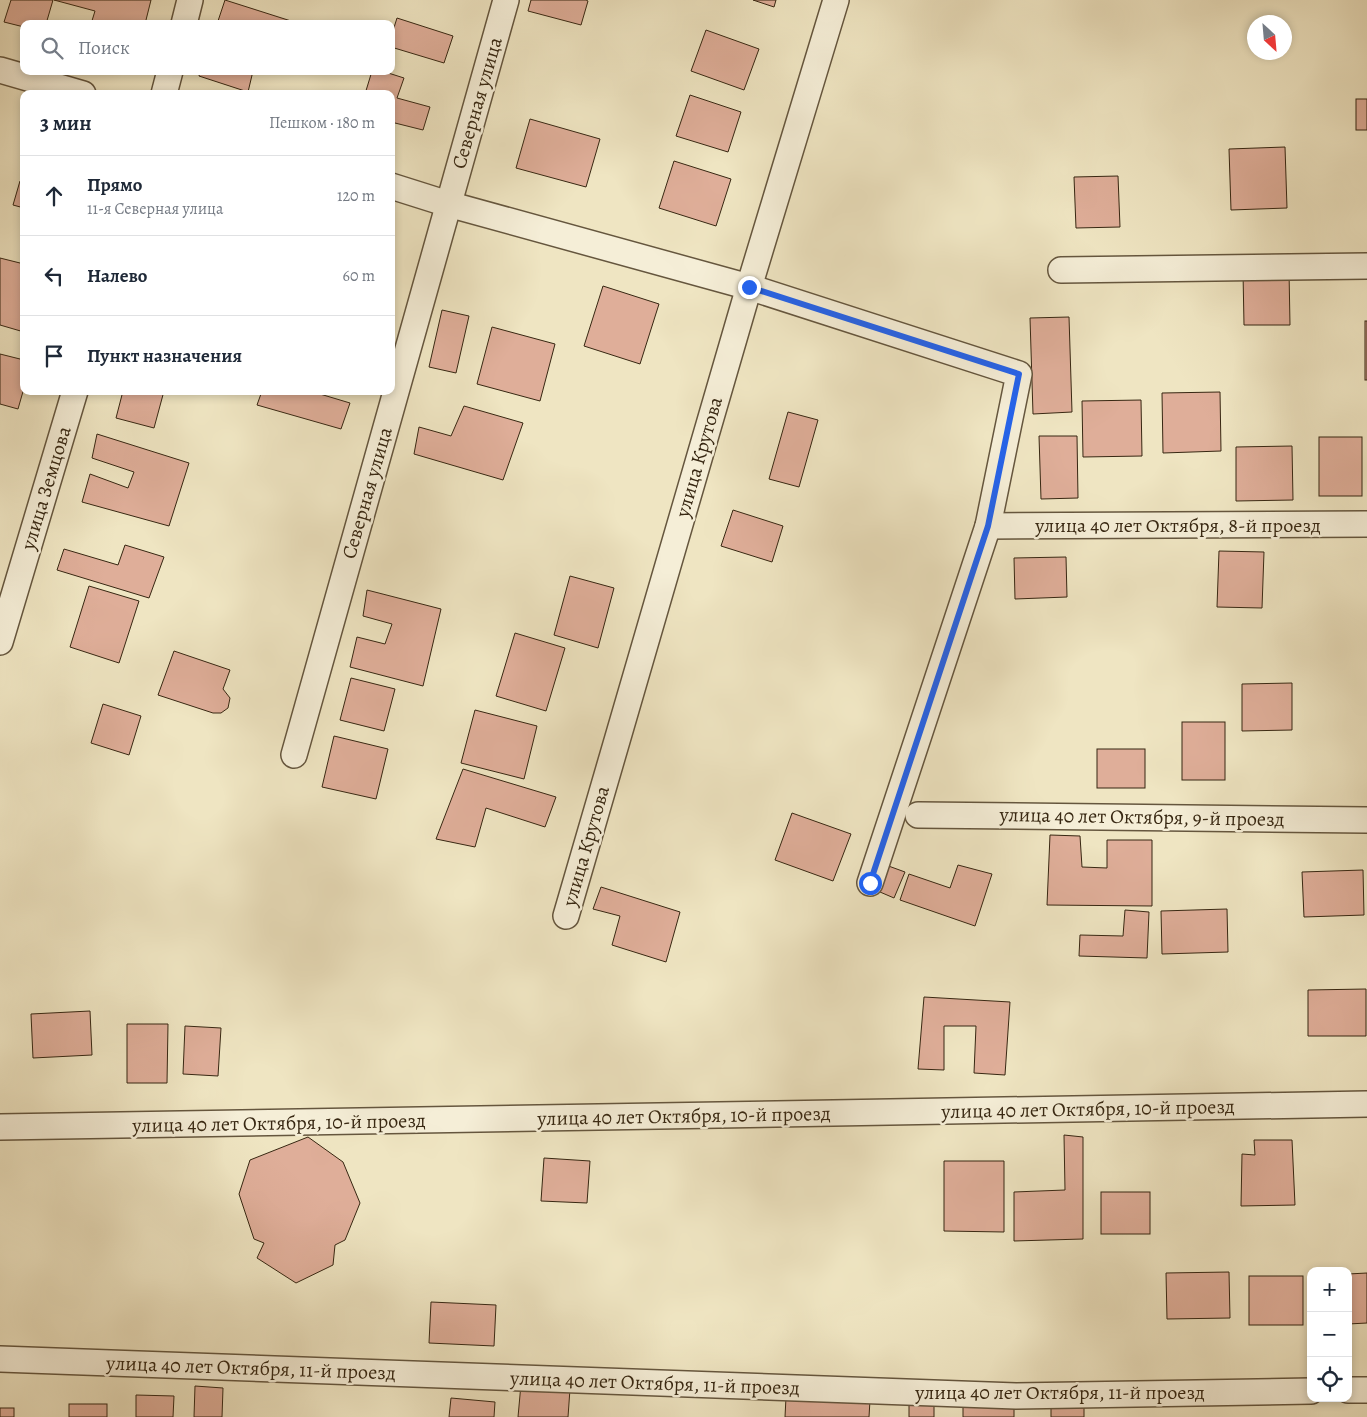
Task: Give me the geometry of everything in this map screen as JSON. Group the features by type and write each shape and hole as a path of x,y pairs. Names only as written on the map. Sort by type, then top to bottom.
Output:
{"street":[{"path":"185,20 190,0"},
{"name":"Северная улица","path":"395,394 506,0"},
{"name":"улица Крутова","path":"566,916 749,287 836,0"},
{"path":"0,70 69,90"},
{"path":"165,90 169,75"},
{"path":"395,187 448,204 749,287 1019,374 988,526 870,883"},
{"path":"1061,270 1367,266"},
{"name":"улица Земцова","path":"0,642 74,395"},
{"name":"Северная улица","path":"294,755 395,395"},
{"name":"улица 40 лет Октября, 8-й проезд","path":"988,526 1367,524"},
{"name":"улица 40 лет Октября, 9-й проезд","path":"918,815 1367,820"},
{"name":"улица 40 лет Октября, 10-й проезд","path":"0,1128 1367,1104"},
{"name":"улица 40 лет Октября, 11-й проезд","path":"0,1358 1016,1396 1307,1391"},
{"path":"1352,1390 1367,1390"}],"building":[{"path":"11,0 53,0 47,20 20,20 20,26 4,22"},
{"path":"54,0 151,0 146,20 92,20 95,11"},
{"path":"225,0 288,20 218,20"},
{"path":"531,0 588,1 581,25 528,11"},
{"path":"753,0 776,0 774,7"},
{"path":"397,18 453,36 444,63 395,48 395,24"},
{"path":"706,30 759,49 744,90 691,71"},
{"path":"252,75 248,90 242,90 199,76"},
{"path":"371,75 395,75 404,78 397,98 430,107 423,130 395,123 395,90 366,90"},
{"path":"690,95 741,112 728,152 676,136"},
{"path":"1356,99 1367,99 1367,130 1356,130"},
{"path":"530,119 600,139 586,187 516,168"},
{"path":"1285,147 1287,208 1231,210 1229,149"},
{"path":"674,161 731,179 716,226 659,208"},
{"path":"1118,176 1120,227 1076,228 1074,177"},
{"path":"20,181 20,207 13,205"},
{"path":"0,258 20,263 20,331 0,325"},
{"path":"1289,271 1290,325 1244,325 1243,272"},
{"path":"603,286 659,304 640,364 584,346"},
{"path":"442,310 469,316 456,373 429,367"},
{"path":"1069,317 1072,412 1033,414 1030,318"},
{"path":"1365,321 1367,321 1367,380 1365,380"},
{"path":"492,327 555,344 540,401 477,384"},
{"path":"0,354 20,359 20,395 22,395 18,409 0,404"},
{"path":"1220,392 1221,451 1163,453 1162,393"},
{"path":"122,395 163,395 154,428 116,418"},
{"path":"261,395 323,395 350,403 341,429 257,405"},
{"path":"1141,400 1142,456 1083,457 1082,401"},
{"path":"464,406 523,423 503,480 414,454 419,427 451,436"},
{"path":"788,412 818,420 799,487 769,479"},
{"path":"97,434 189,463 169,526 82,502 90,474 128,488 134,472 92,458"},
{"path":"1039,436 1077,436 1078,498 1041,499"},
{"path":"1319,437 1362,437 1362,496 1319,496"},
{"path":"1292,446 1293,500 1236,501 1236,447"},
{"path":"733,510 783,526 772,562 721,546"},
{"path":"125,545 164,557 149,598 57,570 64,549 118,565"},
{"path":"1219,551 1264,552 1262,608 1217,607"},
{"path":"1066,557 1067,597 1015,599 1014,558"},
{"path":"570,576 614,588 598,648 554,635"},
{"path":"89,586 139,601 119,663 70,647"},
{"path":"367,590 441,609 423,686 350,667 357,637 385,644 392,624 363,616"},
{"path":"515,633 565,648 546,711 496,696"},
{"path":"174,651 230,670 223,689 230,698 228,708 221,713 213,713 158,695"},
{"path":"351,678 395,689 384,731 340,720"},
{"path":"1292,683 1292,730 1242,731 1242,684"},
{"path":"103,704 141,716 129,755 91,743"},
{"path":"475,710 537,726 524,779 461,763"},
{"path":"1182,722 1225,722 1225,780 1182,780"},
{"path":"334,736 388,749 376,799 322,787"},
{"path":"1097,749 1145,749 1145,788 1097,788"},
{"path":"463,769 556,797 545,827 486,808 475,847 436,839"},
{"path":"792,813 851,834 833,881 775,860"},
{"path":"1050,835 1080,836 1082,867 1107,868 1107,840 1152,840 1152,906 1047,905"},
{"path":"883,864 905,872 894,898 873,889"},
{"path":"958,865 992,874 975,926 900,900 909,874 950,888"},
{"path":"1363,870 1364,915 1304,917 1302,872"},
{"path":"601,887 680,912 666,962 612,945 620,916 593,909"},
{"path":"1227,909 1228,952 1162,954 1161,911"},
{"path":"1125,910 1149,912 1147,958 1079,956 1080,935 1123,936"},
{"path":"1366,989 1366,1036 1308,1036 1308,990"},
{"path":"924,997 1010,1002 1005,1075 974,1073 976,1026 944,1026 944,1070 918,1069"},
{"path":"90,1011 92,1055 33,1058 31,1014"},
{"path":"127,1024 168,1024 167,1083 127,1083"},
{"path":"185,1026 221,1028 218,1076 183,1074"},
{"path":"1064,1135 1083,1137 1083,1239 1014,1241 1014,1192 1065,1190"},
{"path":"308,1137 343,1162 360,1203 345,1240 335,1245 333,1265 296,1283 257,1258 264,1243 254,1239 239,1194 250,1160"},
{"path":"1254,1140 1292,1140 1295,1205 1241,1206 1242,1154 1255,1155"},
{"path":"544,1158 590,1161 587,1203 541,1201"},
{"path":"944,1161 1004,1161 1004,1232 944,1231"},
{"path":"1101,1192 1150,1192 1150,1234 1101,1234"},
{"path":"1229,1272 1230,1318 1167,1319 1166,1273"},
{"path":"1367,1273 1367,1323 1352,1324 1352,1274"},
{"path":"1249,1276 1303,1276 1303,1325 1249,1325"},
{"path":"431,1302 496,1305 494,1346 429,1343"},
{"path":"521,1384 570,1389 568,1417 518,1417"},
{"path":"195,1386 223,1388 222,1417 194,1417"},
{"path":"136,1395 174,1396 173,1417 136,1417"},
{"path":"786,1397 870,1400 869,1417 785,1417"},
{"path":"451,1398 495,1402 494,1417 449,1417"},
{"path":"963,1399 1014,1400 1014,1417 963,1417"},
{"path":"69,1404 107,1404 107,1417 69,1417"},
{"path":"909,1404 934,1406 934,1417 909,1417"},
{"path":"1051,1406 1084,1406 1084,1417 1051,1417"},
{"path":"0,1408 14,1408 14,1417 0,1417"}],"route":[{"path":"749,287 1019,374 988,526 870,883"}]}
